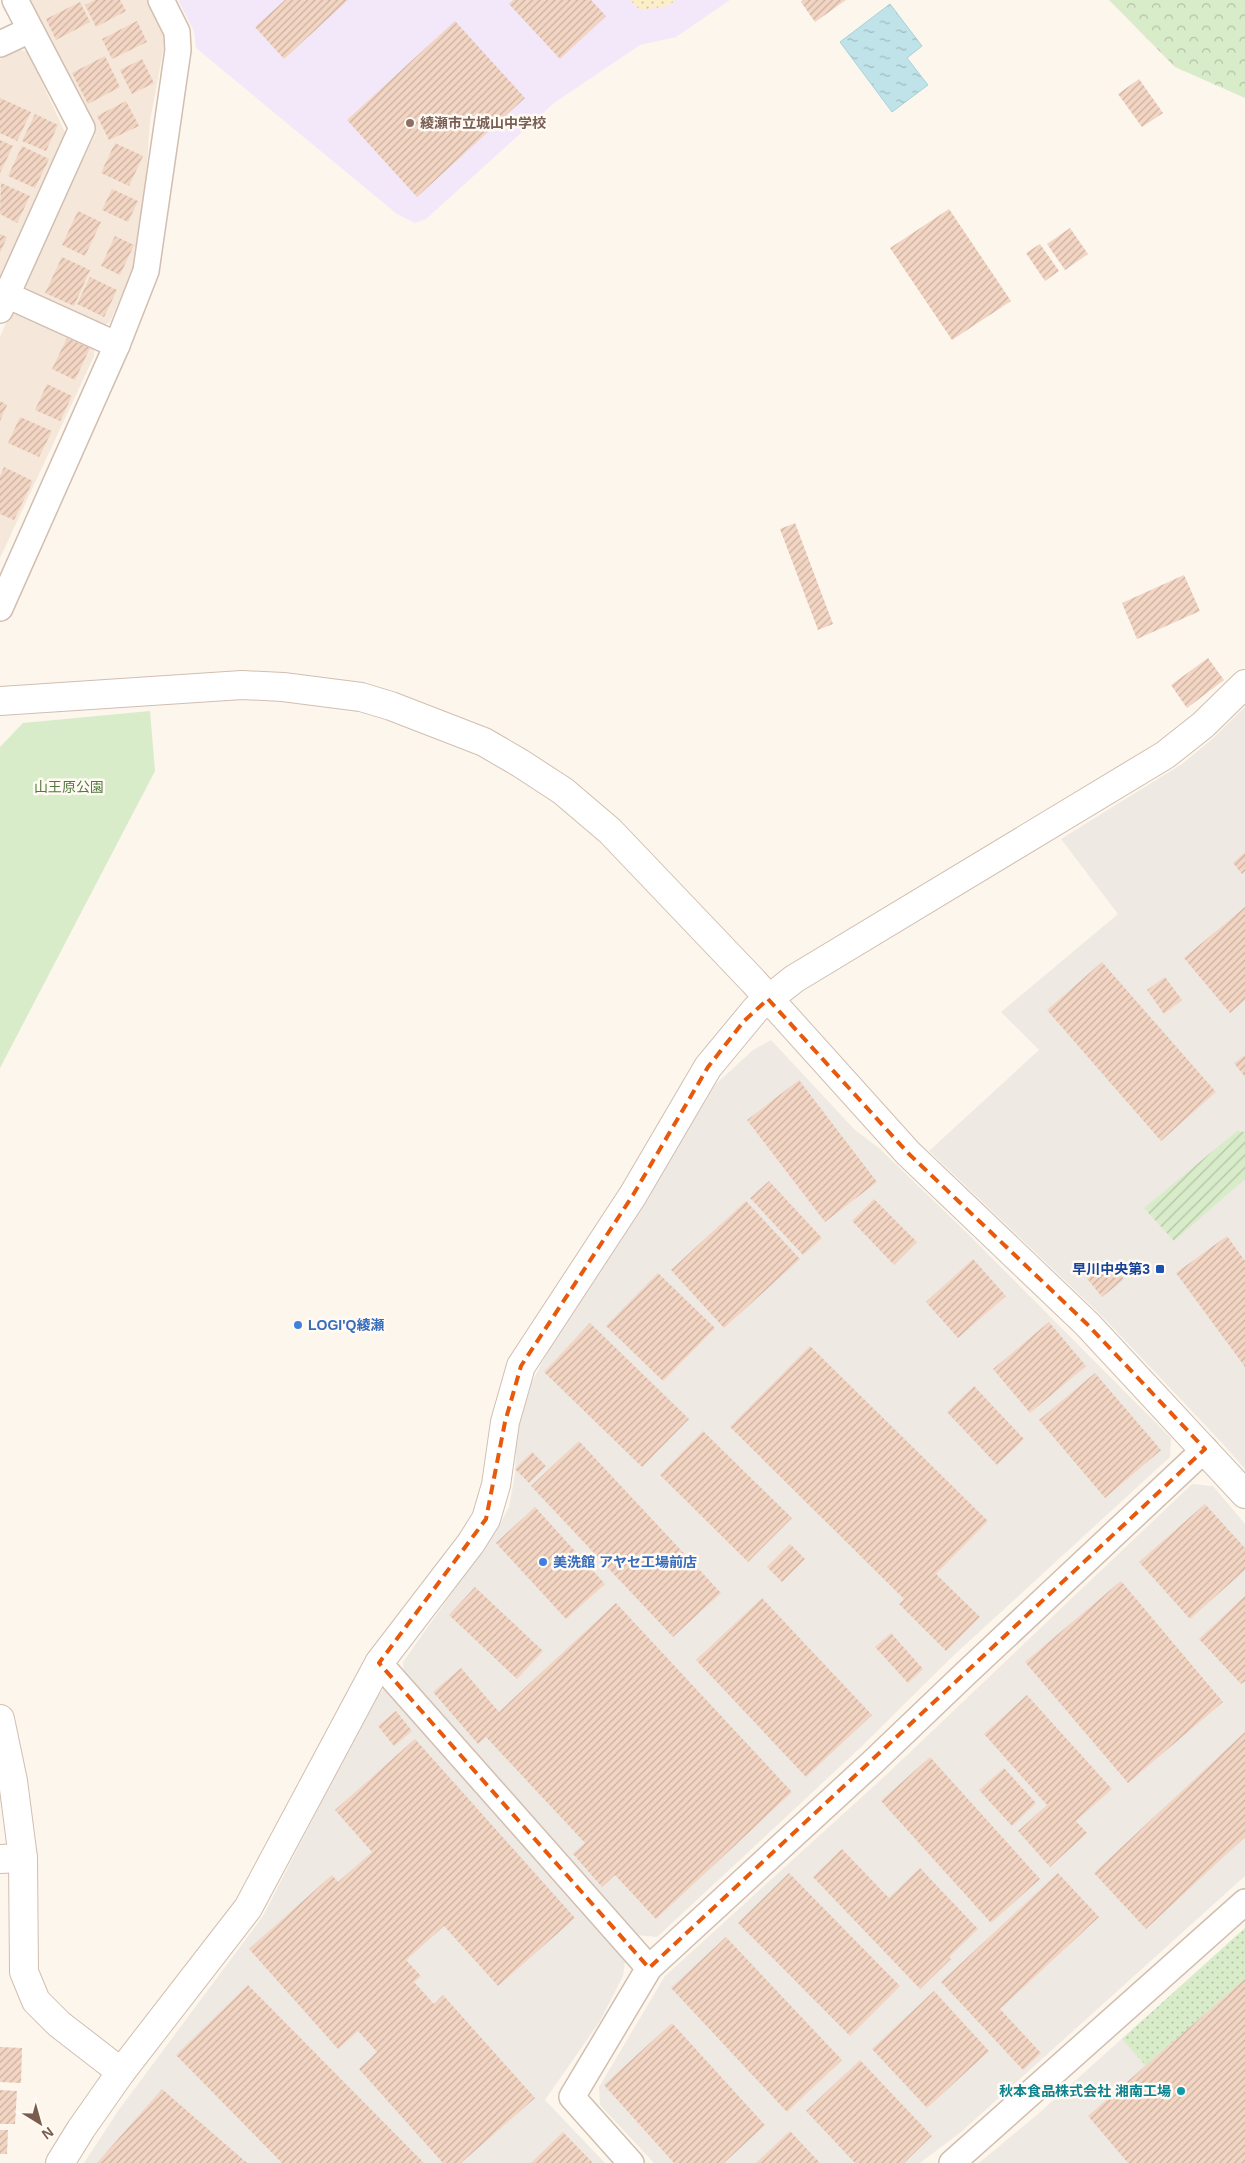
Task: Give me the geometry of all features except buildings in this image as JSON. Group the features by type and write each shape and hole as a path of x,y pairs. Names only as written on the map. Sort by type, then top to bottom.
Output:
{"street":[{"path":"15,0 82,128 3,303 117,345"},
{"path":"0,608 117,345 146,271 178,50 177,32 161,0"},
{"path":"0,44 30,30"},
{"path":"60,2163 121,2072 248,1908 379,1663 471,1543 486,1519 496,1484 505,1422 522,1366 633,1195 708,1067 744,1021 794,979 1165,755 1203,725 1245,684"},
{"path":"0,701 64,695 242,685 283,687 360,697 420,716 484,742 563,791 610,831 768,999 908,1153 1087,1324 1245,1494"},
{"path":"631,2163 572,2097 649,1968 873,1762 1205,1450"},
{"path":"379,1663 649,1968"},
{"path":"0,1723 13,1781 11,1858 24,1972 36,2001 59,2024 121,2072"},
{"path":"952,2163 1245,1902"}],"highlighted area":[{"path":"768,999 908,1153 1087,1324 1205,1449 649,1968 379,1663 486,1519 505,1422 521,1366 633,1195 708,1067 744,1021"}],"shaded area":[{"path":"26,0 147,0 165,30 165,41 150,121 145,194 133,268 110,322 101,327 28,292 24,282 95,135"},
{"name":"綾瀬市立城山中学校","path":"178,0 730,0 676,37 640,45 554,103 426,219 415,223 397,214 196,48 194,31"},
{"path":"17,49 28,52 68,139 0,287 0,59"},
{"path":"20,312 94,346 94,356 0,558 0,337 9,316"},
{"path":"1245,707 1245,1469 1099,1313 929,1151 1039,1050 1001,1012 1118,914 1061,839 1182,764 1211,740"},
{"path":"771,1040 855,1130 879,1148 966,1232 1171,1438 1170,1457 953,1656 860,1748 657,1937 636,1935 404,1676 403,1662 498,1528 509,1507 515,1475 517,1428 529,1388 558,1332 644,1202 715,1085 753,1050"},
{"path":"1192,1484 1213,1486 1245,1524 1245,1876 961,2132 920,2163 654,2163 600,2105 599,2087 665,1976 886,1775"},
{"path":"387,1685 626,1956 623,1976 600,2021 545,2100 605,2163 84,2163 118,2111 263,1916 374,1700"},
{"path":"1245,1928 1245,2163 979,2163 1038,2114"}],"green space":[{"path":"1109,0 1245,0 1245,98 1175,67"},
{"name":"山王原公園","path":"150,711 155,771 0,1068 0,747 23,723"},
{"path":"1237,1131 1245,1132 1245,1179 1174,1241 1144,1208"},
{"path":"1245,1928 1245,1979 1146,2066 1122,2039"}],"sand":[{"path":"630,0 676,0 668,6 640,10"}],"water":[{"path":"890,4 922,46 907,58 928,85 892,112 840,42"}],"place":[{"name":"綾瀬市立城山中学校","path":"410,123"},
{"name":"早川中央第3","path":"1160,1269"},
{"name":"LOGI'Q綾瀬","path":"298,1325"},
{"name":"美洗館 アヤセ工場前店","path":"543,1562"},
{"name":"秋本食品株式会社 湘南工場","path":"1181,2091"}]}
